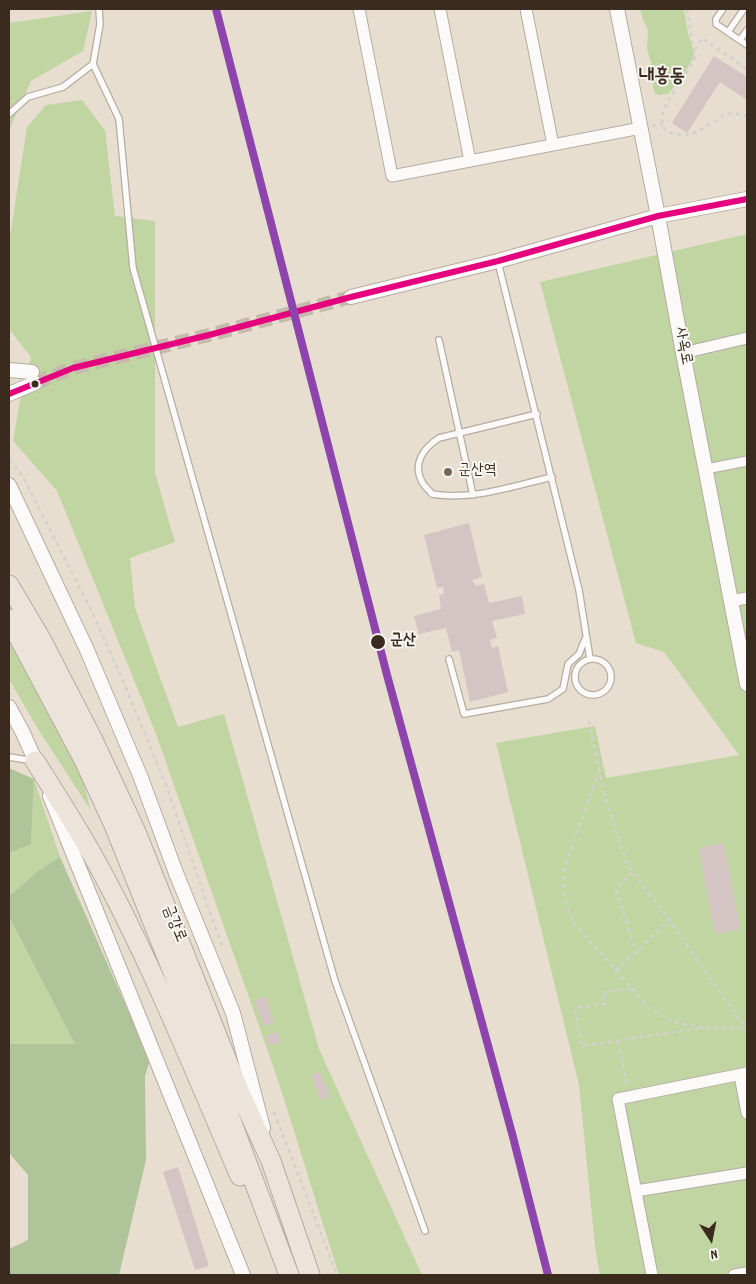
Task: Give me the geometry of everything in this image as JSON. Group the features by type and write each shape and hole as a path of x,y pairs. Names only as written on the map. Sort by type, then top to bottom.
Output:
{"highway":[{"name":"금강로","path":"9,585 41,639 92,738 136,832 240,1091 271,1161 310,1275"},
{"name":"금강로","path":"9,619 84,760 114,825 211,1067 289,1275"},
{"path":"36,761 98,864 162,995 282,1275"}],"street":[{"path":"359,9 392,176 641,128"},
{"path":"440,9 470,161"},
{"path":"526,9 553,145"},
{"name":"사옥로","path":"617,9 747,684"},
{"path":"351,297 498,261 658,216 747,199"},
{"path":"683,353 747,338"},
{"path":"9,370 33,377 9,394"},
{"path":"706,469 747,461"},
{"path":"9,485 95,669 142,778 176,872 233,1013 271,1161"},
{"path":"731,601 747,598"},
{"path":"9,707 36,761 243,1275"},
{"path":"652,1275 618,1099 743,1074 747,1113"},
{"path":"636,1191 747,1173"},
{"path":"734,1275 747,1273"}],"lane":[{"path":"99,9 100,24 93,64 119,118 132,268 335,982 426,1231"},
{"path":"723,9 715,22 747,45"},
{"path":"728,32 744,9"},
{"path":"740,40 747,30"},
{"path":"9,114 28,97 63,87 93,64"},
{"path":"498,261 579,590 590,659"},
{"path":"439,340 472,495"},
{"path":"537,414 439,438 428,446 421,455 419,467 422,482 432,494 450,497 472,495 552,477"},
{"path":"449,659 464,714 548,698 563,689 568,664 579,654 586,637"},
{"path":"590,659 598,659 604,662 611,672 608,689 591,696 580,691 575,680 577,668 581,663 590,659"},
{"path":"9,757 36,761"}],"path":[{"path":"686,9 695,59 663,113 662,122 666,131 684,136 693,134 728,114 747,116"},
{"path":"695,51 702,38 747,70"},
{"path":"589,720 605,797 628,866 747,1027"},
{"path":"599,770 564,869 562,884 568,911 575,924 649,1008 671,1021 704,1028"},
{"path":"632,872 616,889 636,952"},
{"path":"616,972 669,920"},
{"path":"631,988 602,993 605,1004 575,1008 582,1046 704,1028 747,1027"},
{"path":"618,1041 629,1097"}],"green space":[{"path":"640,9 684,9 694,57 679,82 668,94 659,95 655,93 653,88 654,72 647,49 648,30"},
{"path":"92,11 83,51 31,81 9,130 9,23"},
{"path":"82,100 105,130 115,216 155,221 155,473 175,542 130,558 135,608 178,727 224,714 319,1049 422,1275 339,1275 278,1080 156,734 57,491 13,441 19,405 31,357 9,329 9,243 27,127 46,105"},
{"path":"747,234 747,1275 600,1275 595,1246 579,1085 496,743 595,726 606,778 739,755 664,652 636,643 540,282"},
{"path":"9,641 83,778 90,809 38,729 9,679"},
{"path":"9,768 34,779 31,844 9,853"},
{"path":"34,779 60,857 39,870 9,896 9,853 31,844"},
{"path":"60,857 150,1060 145,1076 146,1160 119,1275 9,1275 9,1249 28,1240 28,1175 9,1153 9,1044 75,1044 9,917 9,896 39,870"},
{"path":"9,917 18,935 76,1045 9,1044"}],"building":[{"path":"714,56 747,77 747,100 720,82 687,133 672,123"},
{"path":"469,523 482,577 472,580 476,586 484,584 489,603 522,596 525,614 492,621 497,638 490,640 492,648 498,646 508,692 470,702 459,650 452,652 446,628 419,634 414,616 441,609 439,595 444,594 443,587 437,588 424,535"},
{"path":"724,843 740,929 715,934 699,848"},
{"path":"266,997 274,1023 263,1026 255,1000"},
{"path":"279,1032 281,1042 269,1046 266,1035"},
{"path":"320,1072 330,1097 321,1100 311,1075"},
{"path":"178,1167 209,1266 195,1270 163,1172"}],"tunnel":[{"path":"35,383 73,368 209,335 351,297"}],"transit line":[{"path":"216,9 387,675 513,1137 548,1275"},
{"path":"9,394 73,368 498,261 658,216 747,199"}],"place":[{"name":"군산역","path":"448,472"},
{"name":"군산","path":"378,642"}],"district":[{"name":"내흥동","path":"662,78"}]}
